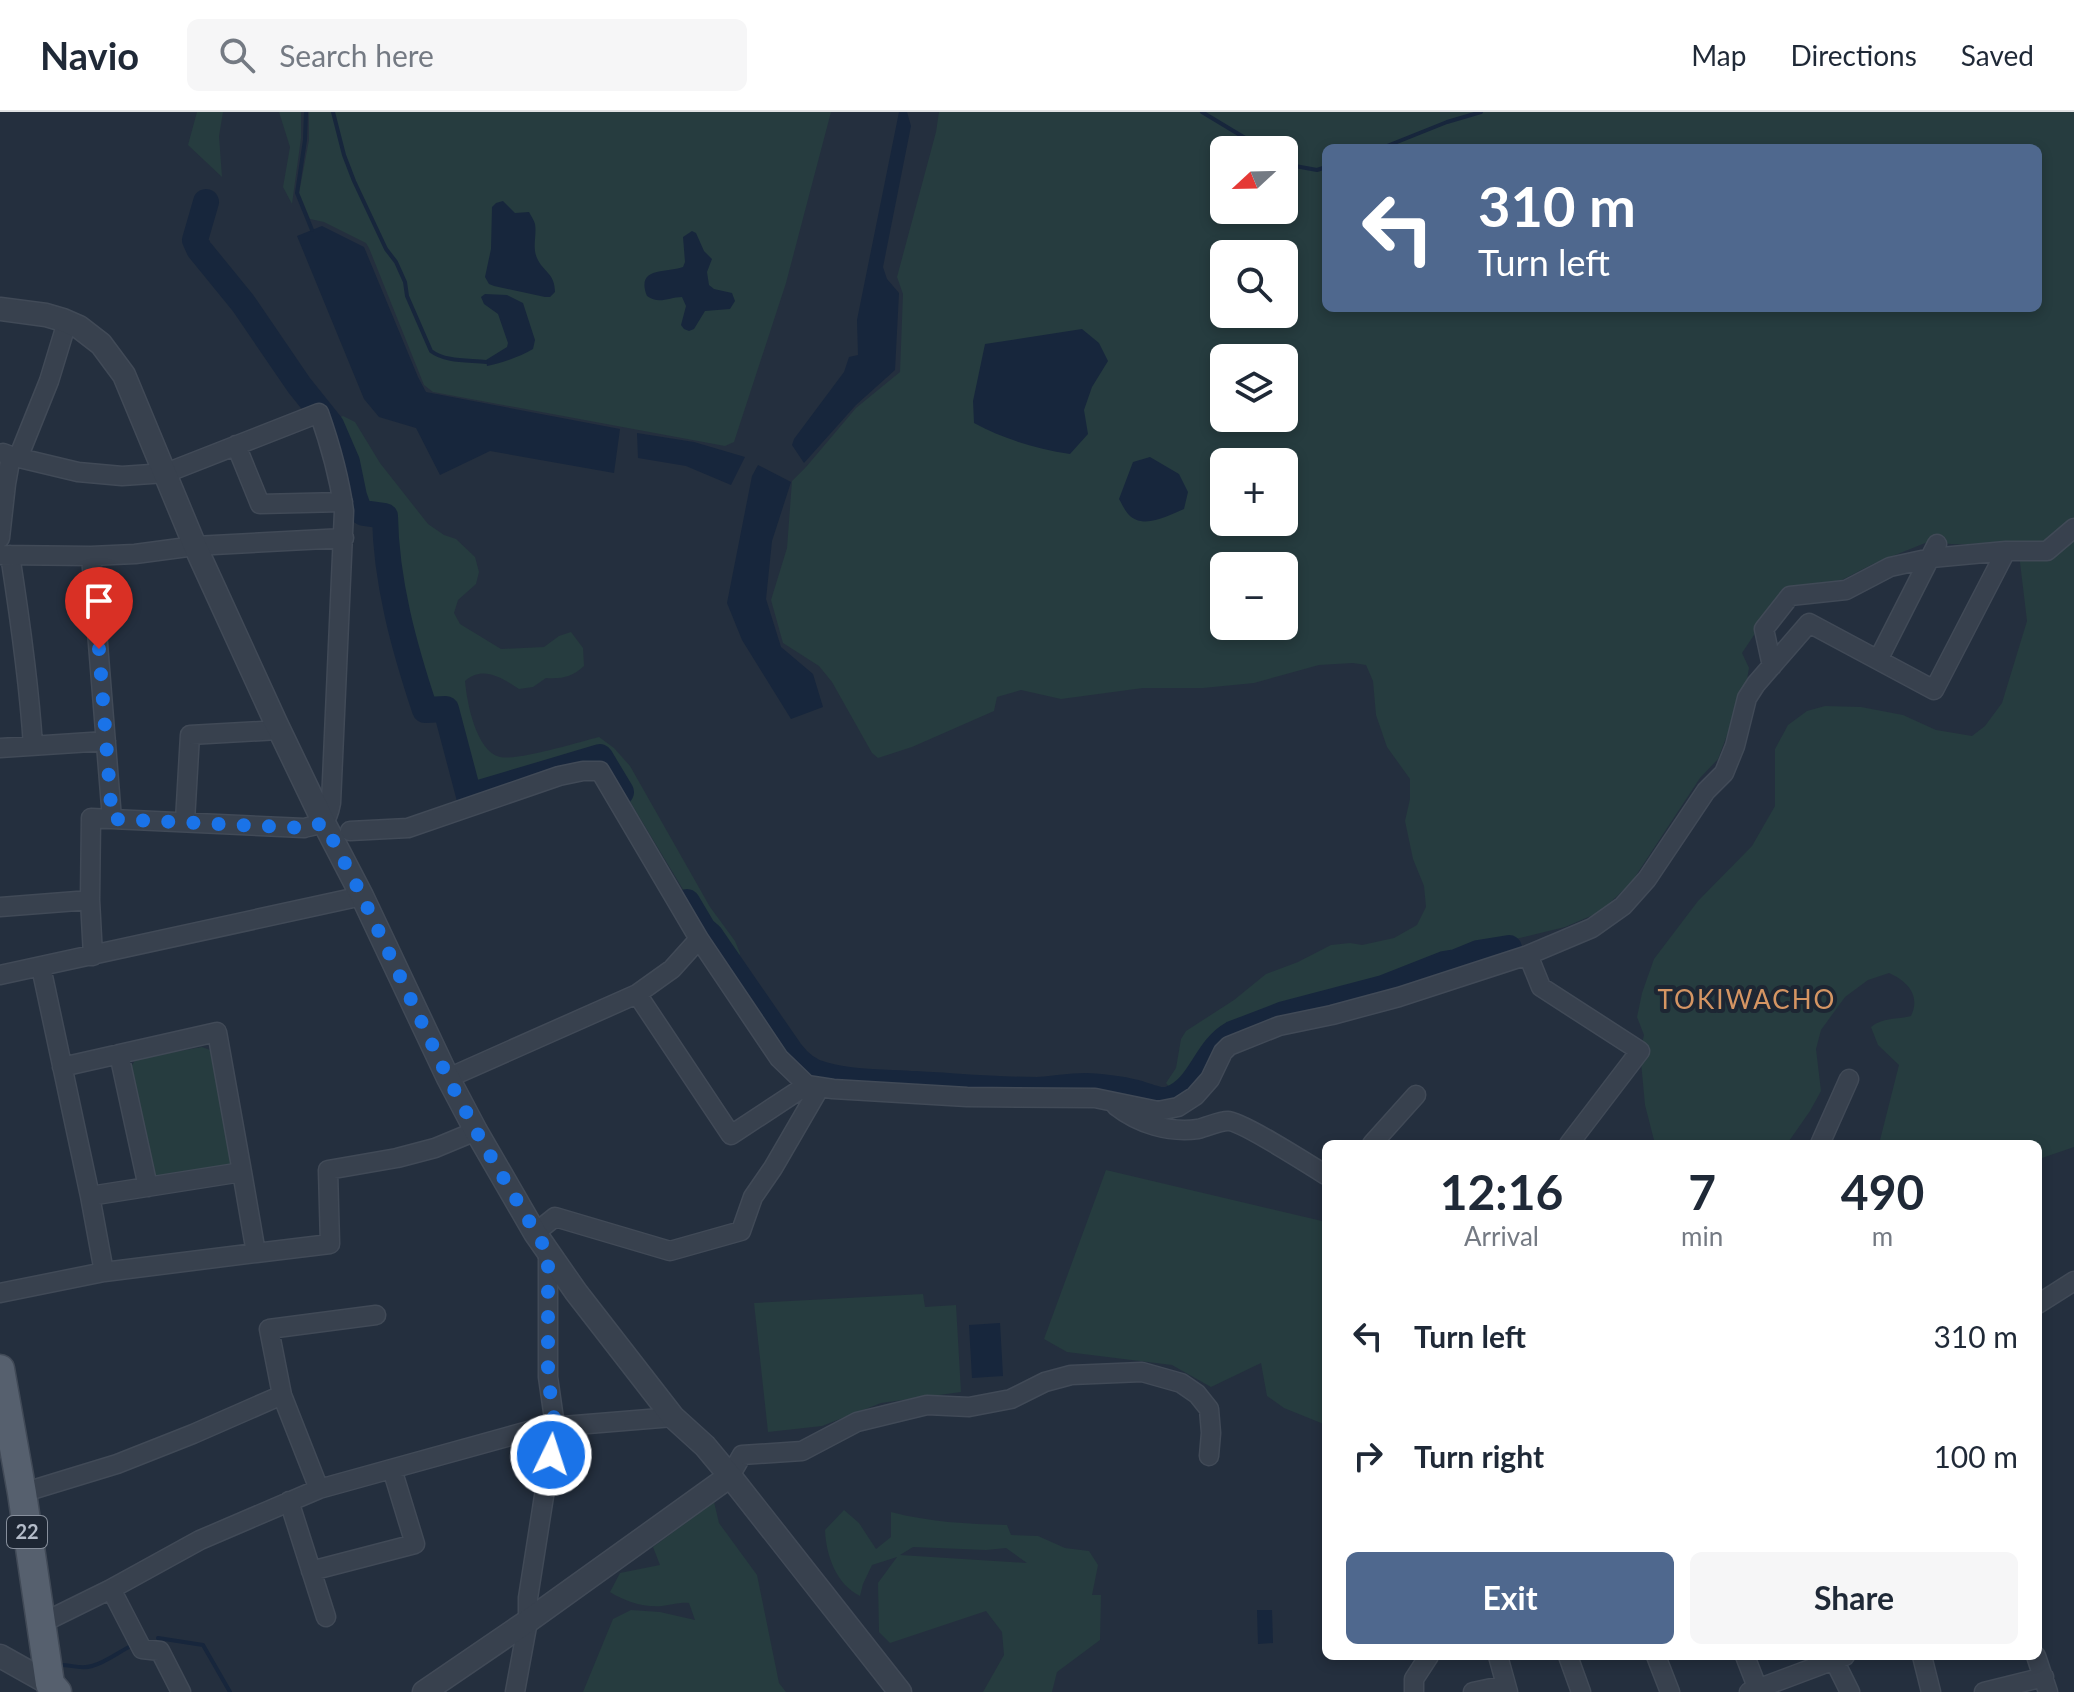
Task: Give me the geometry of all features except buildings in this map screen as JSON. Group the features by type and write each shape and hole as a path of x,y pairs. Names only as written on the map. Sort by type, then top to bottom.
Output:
{"main road":[{"name":"22","path":"0,1369 14,1488 52,1689"}],"street":[{"path":"0,309 46,315 79,327 101,344 124,375 195,546 279,730 448,1078 535,1233 576,1292 673,1417 705,1446 730,1476 900,1692"},
{"path":"0,538 10,456 49,381 67,322"},
{"path":"10,456 78,472 122,476 166,473 319,413 333,452 343,502 344,538 329,817 324,823 304,828 91,818 93,956"},
{"path":"236,445 260,504 343,502"},
{"path":"1772,666 1764,629 1790,596 1846,590 1890,567 1934,551 2047,551 2074,528"},
{"path":"33,746 30,708 5,555 135,554 195,546 344,538"},
{"path":"1878,660 1934,551"},
{"path":"350,831 408,828 559,776 600,771 699,939 779,1058 813,1086 967,1097 1108,1099 1158,1111 1178,1107 1204,1088 1229,1046 1279,1026 1399,997 1528,955 1592,928 1623,906 1647,879 1706,791 1724,773 1735,746 1747,698 1809,623 1934,690 2006,551"},
{"path":"91,556 112,819"},
{"path":"185,821 190,735 279,730"},
{"path":"0,748 106,741"},
{"path":"0,975 362,896"},
{"path":"0,907 90,900"},
{"path":"448,1078 637,994 672,969 699,939"},
{"path":"1528,955 1541,987 1640,1051 1572,1140"},
{"path":"41,967 104,1272"},
{"path":"637,994 731,1135 813,1086"},
{"path":"62,1067 217,1032 256,1253"},
{"path":"119,1054 148,1187"},
{"path":"1822,1140 1849,1079"},
{"path":"535,1233 555,1217 670,1251 741,1231 753,1197 773,1168 813,1086"},
{"path":"1376,1140 1416,1095"},
{"path":"1108,1099 1126,1114 1169,1130 1195,1129 1229,1121 1322,1173"},
{"path":"0,1293 104,1272 330,1244 328,1170 435,1148 476,1131"},
{"path":"90,1196 242,1172"},
{"path":"515,1692 555,1426 548,1377 548,1253"},
{"path":"2042,1301 2074,1281"},
{"path":"319,1489 282,1395 269,1329 376,1315"},
{"path":"424,1692 730,1476 742,1455 802,1451 857,1422 927,1405 969,1407 1011,1399 1045,1382 1071,1375 1142,1372 1181,1383 1197,1394 1209,1409 1209,1456"},
{"path":"14,1488 117,1464 282,1395"},
{"path":"40,1624 200,1540 319,1489 539,1428 673,1417"},
{"path":"311,1571 415,1544 392,1469"},
{"path":"289,1501 326,1617"},
{"path":"111,1589 142,1649 160,1651 181,1692"},
{"path":"0,1656 52,1689"},
{"path":"1414,1692 1414,1679 1426,1660"},
{"path":"1473,1692 1507,1688 1499,1660"},
{"path":"1569,1660 1581,1692"},
{"path":"1658,1660 1670,1692"},
{"path":"1746,1660 1755,1691 1830,1660"},
{"path":"1836,1660 1850,1692"},
{"path":"1926,1660 1931,1692"},
{"path":"1984,1692 2046,1684 2037,1660"}],"green space":[{"path":"197,112 223,112 219,136 222,177 188,145"},
{"path":"279,112 301,112 301,138 292,204 283,187 290,147"},
{"path":"309,112 831,112 786,283 734,442 725,446 433,392 424,385 366,243 324,222 310,219 299,193 309,140"},
{"path":"939,112 2074,112 2074,1147 2042,1158 2042,1140 1880,1140 1899,1065 1878,1045 1871,1027 1885,1020 1911,1016 1914,1008 1913,995 1907,985 1889,973 1868,980 1845,997 1821,1030 1816,1049 1821,1091 1790,1140 1654,1140 1645,1105 1640,1051 1644,1035 1637,1017 1654,959 1698,901 1752,846 1775,806 1775,749 1788,725 1807,711 1825,706 1861,707 1903,715 1936,730 1972,736 1985,726 2002,703 2027,621 2019,554 1998,544 1951,544 1935,539 1873,564 1764,620 1742,653 1749,668 1746,685 1718,759 1700,778 1631,883 1600,912 1565,927 1470,950 1369,986 1268,1014 1214,1040 1179,1084 1170,1088 1166,1083 1176,1068 1181,1039 1186,1031 1234,1000 1266,974 1331,945 1362,945 1394,938 1417,925 1426,907 1424,886 1413,859 1405,821 1410,779 1387,747 1376,715 1373,681 1366,665 1353,663 1319,665 1254,683 1203,688 1143,688 1061,699 1021,690 997,697 994,711 912,747 878,758 872,753 832,682 819,666 783,643 771,600 787,548 792,481 856,408 900,372 903,294 897,277"},
{"path":"343,416 355,422 380,463 428,524 456,539 475,557 479,572 476,584 458,600 454,613 460,624 501,649 544,647 571,632 583,648 584,666 580,670 566,676 546,678 533,687 519,689 499,677 486,674 472,676 465,681 474,725 485,746 500,757 509,757 534,754 599,737 614,748 630,766 710,907 735,941 740,953 739,961 728,956 696,911 602,755 472,793 449,706 427,707 395,587 388,513 362,506 351,459 336,424 337,418"},
{"path":"202,1047 210,1050 233,1162 225,1169 159,1179 152,1172 130,1068 136,1059"},
{"path":"1106,1170 1322,1221 1322,1423 1284,1408 1267,1396 1261,1363 1211,1387 1172,1365 1067,1352 1044,1339"},
{"path":"923,1294 925,1307 956,1305 961,1392 881,1403 822,1426 768,1432 754,1303"},
{"path":"714,1502 719,1523 757,1575 779,1683 786,1692 583,1692 613,1619 631,1610 660,1612 695,1620 689,1603 649,1606 610,1592 620,1573 660,1565 653,1547"},
{"path":"844,1510 859,1523 876,1549 891,1537 891,1512 948,1522 1007,1525 1011,1535 1038,1536 1065,1548 1089,1551 1098,1565 1092,1595 1101,1595 1100,1640 1057,1672 1052,1692 983,1692 1004,1655 1002,1632 986,1611 890,1643 879,1632 878,1583 897,1557 872,1565 860,1596 845,1584 834,1568 825,1530","holes":["913,1547 1006,1548 1027,1563 900,1555"]}],"water":[{"path":"899,112 907,112 911,126 883,267 887,279 899,293 895,370 856,405 804,463 792,445 794,439 844,372 849,357 858,355 857,320"},
{"path":"503,201 515,213 529,212 535,224 536,254 554,286 555,292 550,297 494,286 485,277 491,249 492,207"},
{"path":"322,226 364,247 426,392 620,429 614,473 490,451 440,475 416,428 379,417 364,399 297,236"},
{"path":"692,231 712,259 707,272 709,285 732,293 735,301 730,309 705,311 694,329 689,331 681,325 686,306 682,297 656,300 647,296 644,286 645,280 655,272 683,267 683,237"},
{"path":"485,294 507,295 523,303 535,340 533,349 487,366 486,360 507,347 508,343 498,314 484,304 481,297"},
{"path":"1082,329 1099,343 1108,361 1092,387 1084,410 1088,434 1070,454 1020,443 974,423 973,401 985,344"},
{"path":"637,433 694,442 745,457 731,485 686,466 638,458"},
{"path":"1150,457 1179,474 1188,492 1184,509 1156,520 1142,521 1129,515 1119,499 1133,462"},
{"path":"758,465 791,482 772,541 766,599 781,647 813,674 823,707 791,719 742,640 727,603 752,476"},
{"path":"1000,1323 1003,1376 972,1378 969,1325"},
{"path":"1257,1610 1272,1610 1273,1643 1258,1644"}],"waterway":[{"path":"306,112 297,193 312,230"},
{"path":"333,112 354,181 386,249 396,262 431,351 450,359 486,362"},
{"path":"1202,112 1242,136"},
{"path":"1392,144 1481,112"},
{"path":"1298,167 1322,168"},
{"path":"206,202 195,240 199,249 243,303 299,385 331,425 347,462 359,510 385,516 393,590 410,662 425,710 446,709 469,796 600,757 621,792"},
{"path":"687,902 790,1051 814,1072 858,1081 991,1089 1099,1087 1162,1100 1170,1099 1189,1087 1215,1049 1232,1034 1284,1014 1383,988 1478,953 1509,948"},
{"path":"158,1638 203,1645 230,1692"},
{"path":"59,1665 92,1666 135,1644"}],"district":[{"name":"TOKIWACHO","path":"1747,1000"}],"route":[{"path":"99,649 112,819 304,828 324,823 448,1078 548,1253 548,1377 555,1426 551,1455"}]}
